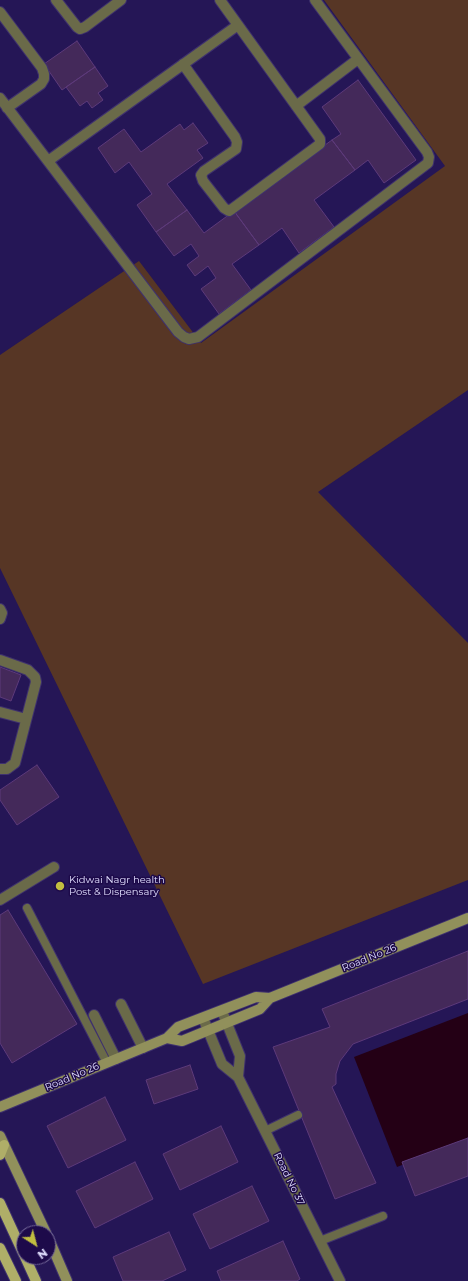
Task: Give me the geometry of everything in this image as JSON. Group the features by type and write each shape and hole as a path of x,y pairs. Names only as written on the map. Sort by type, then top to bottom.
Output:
{"main road":[{"path":"0,1155 2,1140"},
{"path":"0,1203 16,1238"},
{"path":"0,1248 16,1281"},
{"path":"28,1265 36,1281"}],"street":[{"path":"56,0 77,28 80,29 85,27 121,0"},
{"path":"183,64 235,137 237,142 236,149 204,171 201,175 203,181 228,211 320,144 320,139 220,0"},
{"path":"0,98 178,332 189,339 198,337 428,163 429,157 427,152 315,0"},
{"path":"0,12 42,68 44,74 44,79 41,84 7,108"},
{"path":"48,161 238,25"},
{"path":"296,106 358,59"},
{"path":"0,609 2,613 0,619"},
{"path":"0,660 28,670 35,677 36,682 15,763 7,769 0,769"},
{"path":"0,712 26,720"},
{"path":"0,900 54,867"},
{"name":"Road No 26","path":"0,1107 167,1038 178,1027 256,998 270,998 468,918"},
{"name":"Road No 26","path":"167,1038 182,1041 260,1009 270,998"},
{"path":"121,1004 144,1048"},
{"path":"222,1011 240,1056 238,1077"},
{"path":"94,1015 111,1061"},
{"name":"Road No 37","path":"203,1018 222,1064 238,1077 340,1281"},
{"path":"2,1140 42,1225"},
{"path":"56,1256 67,1281"}],"lane":[{"path":"27,908 111,1061"},
{"path":"266,1131 298,1115"},
{"path":"320,1241 382,1216"}],"shaded area":[{"path":"324,0 468,0 468,390 318,492 468,643 468,880 203,984 0,568 0,355 139,261 201,343 445,166"},
{"path":"468,1013 468,1139 397,1167 354,1057"}],"building":[{"path":"77,41 95,67 62,90 44,64"},
{"path":"95,67 108,86 98,93 103,100 92,108 87,101 80,106 66,87"},
{"path":"358,80 416,160 384,183 368,160 355,170 332,140 341,134 322,107"},
{"path":"193,123 208,143 197,150 203,158 167,184 187,210 156,232 137,205 152,194 129,162 115,173 98,148 124,129 141,152 180,124 184,130"},
{"path":"332,140 355,170 314,200 334,227 299,253 282,228 259,245 234,211"},
{"path":"187,210 204,233 234,211 259,245 232,264 251,290 219,314 201,289 216,278 208,266 195,276 187,265 199,256 191,244 174,256 156,232"},
{"path":"0,667 21,675 11,701 0,697"},
{"path":"37,765 59,797 17,825 0,800 0,790"},
{"path":"8,910 77,1024 12,1063 0,1043 0,915"},
{"path":"468,951 468,999 353,1044 340,1061 336,1074 336,1084 332,1087 376,1183 335,1199 273,1047 330,1027 322,1009"},
{"path":"190,1065 198,1089 154,1104 146,1080"},
{"path":"105,1097 126,1140 68,1168 47,1126"},
{"path":"221,1126 238,1162 180,1190 163,1154"},
{"path":"468,1138 468,1176 415,1196 402,1162"},
{"path":"135,1162 153,1199 95,1228 76,1191"},
{"path":"252,1186 269,1221 210,1249 193,1214"},
{"path":"169,1232 186,1270 162,1281 123,1281 113,1257"},
{"path":"283,1241 300,1279 297,1281 221,1281 217,1271"}],"place":[{"name":"Kidwai Nagr health Post & Dispensary","path":"60,886"}]}
